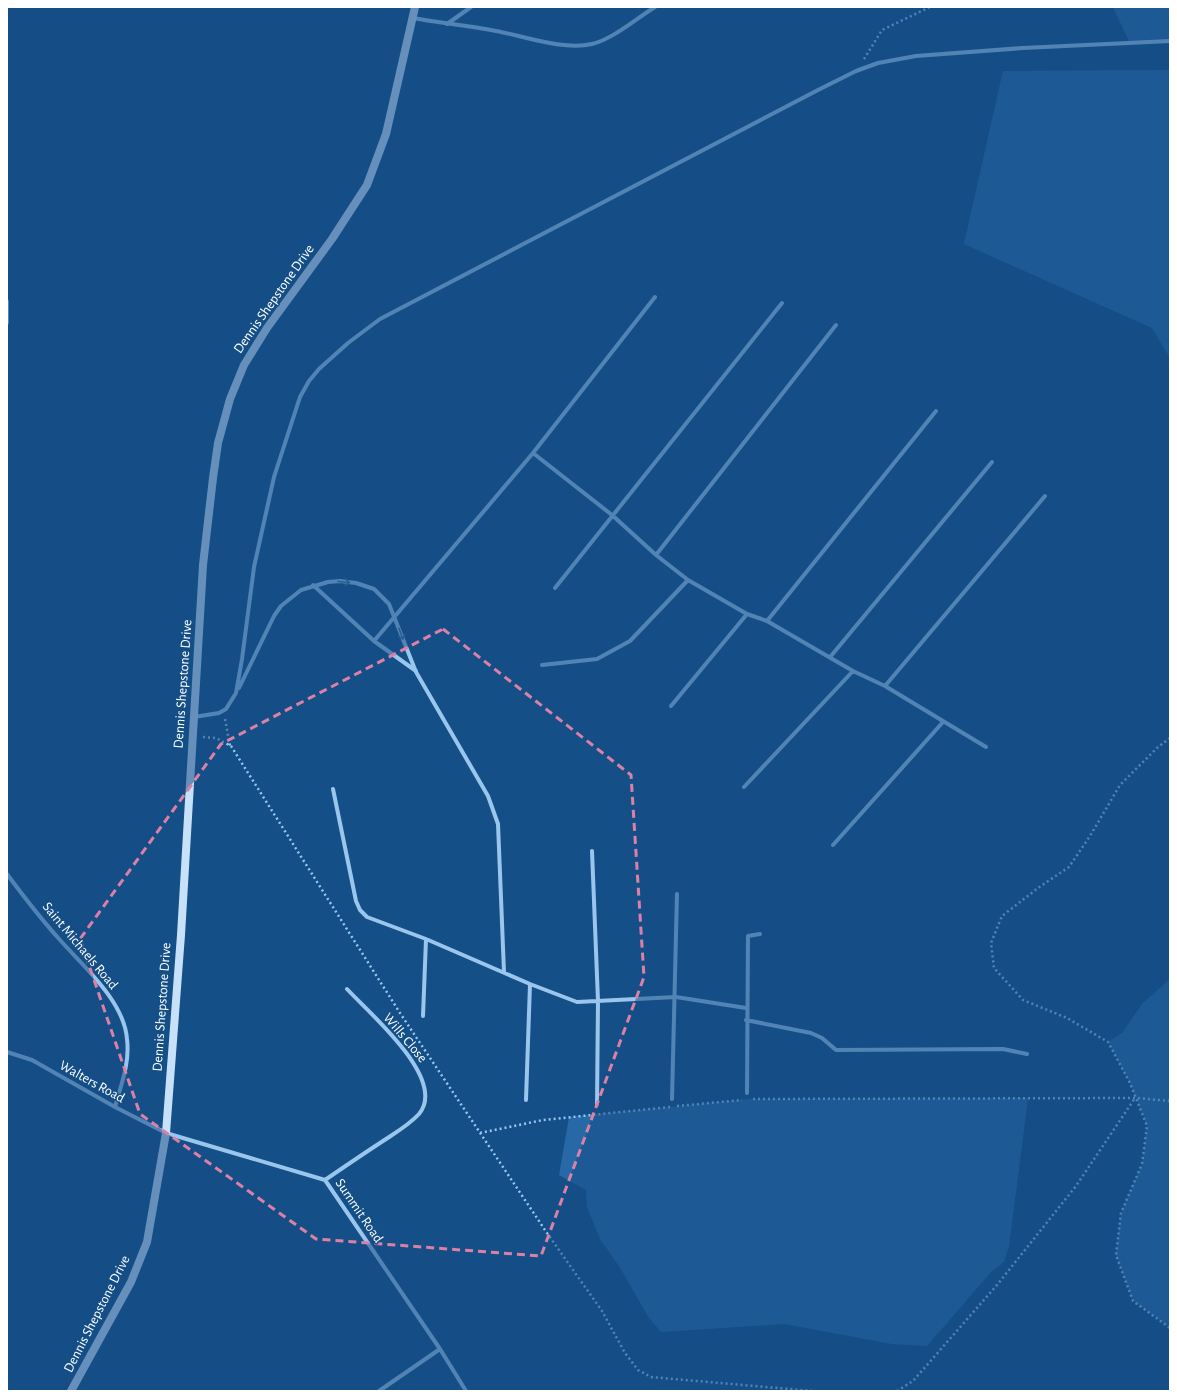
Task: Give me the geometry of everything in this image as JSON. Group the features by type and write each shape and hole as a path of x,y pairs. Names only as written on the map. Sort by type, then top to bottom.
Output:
{"street":[{"name":"Dennis Shepstone Drive","path":"71,1391 132,1282 147,1242 166,1133 203,565 212,478 218,442 230,399 244,365 267,328 332,239 367,185 386,134 415,7"},
{"path":"447,25 471,7"},
{"path":"413,18 447,25 490,30 566,46 584,46 602,41 655,7"},
{"path":"236,693 254,567 274,478 300,398 309,380 319,369 348,343 380,319 856,71 878,63 916,56 1023,48 1170,40"},
{"path":"374,641 396,617 533,453 655,297"},
{"path":"7,301 7,323"},
{"path":"555,588 782,303"},
{"path":"656,555 836,325"},
{"path":"766,621 936,411"},
{"path":"533,453 612,515 656,555 688,580 747,614 766,621 831,656 853,671 885,686 986,747"},
{"path":"831,656 992,462"},
{"path":"885,686 1045,496"},
{"path":"542,665 597,659 630,641 688,580"},
{"path":"194,718 212,715 226,709 233,700 274,616 281,606 301,590 314,585 340,581 356,583 374,589 389,604 396,617 416,672 488,796 498,824 504,972"},
{"path":"314,585 374,641 416,672"},
{"path":"671,706 747,614"},
{"path":"744,787 853,671"},
{"path":"833,845 943,722"},
{"path":"333,788 356,901 360,910 367,917 426,939 530,984 577,1002 676,997 746,1008"},
{"path":"592,851 598,1001 597,1105"},
{"name":"Saint Michaels Road","path":"7,874 60,940 108,995 122,1022 127,1037 128,1058 115,1107"},
{"path":"672,1099 676,997 677,894"},
{"path":"747,1093 746,1008 748,936 760,934"},
{"path":"423,1016 426,939"},
{"path":"526,1100 530,984"},
{"name":"Wills Close","path":"325,1180 406,1125 419,1113 424,1104 426,1095 420,1072 401,1046 347,989"},
{"path":"746,1020 812,1033 822,1038 836,1050 1003,1050 1026,1054"},
{"name":"Walters Road","path":"7,1052 32,1060 115,1107 166,1133"},
{"name":"Summit Road","path":"166,1133 325,1180 440,1349 466,1391"},
{"path":"379,1391 440,1349"}],"path":[{"path":"856,71 882,30 930,7"},
{"path":"226,709 224,721 231,746 400,1013 602,1311 625,1354 638,1370 651,1377 812,1391"},
{"path":"193,736 216,738 231,746"},
{"path":"1170,738 1158,747 1120,785 1090,836 1069,867 1038,888 1002,916 991,943 994,968 1023,1000 1067,1018 1108,1042 1136,1098 1147,1126 1146,1134 1142,1164 1121,1213 1116,1255 1133,1301 1170,1328"},
{"path":"480,1133 543,1120 750,1099 1136,1098 1170,1101"},
{"path":"897,1391 913,1381 996,1285 1076,1186 1136,1098"}],"highlighted area":[{"path":"443,629 631,775 644,977 541,1256 316,1239 140,1114 80,939 221,744"}],"shaded area":[{"path":"1113,7 1170,7 1170,41 1130,43"},
{"path":"1170,70 1170,358 1152,328 964,244 1003,71"},
{"path":"1170,979 1170,1328 1133,1301 1116,1255 1121,1213 1142,1164 1147,1126 1130,1083 1108,1042 1122,1033 1142,1004"},
{"path":"1028,1098 1009,1246 1004,1262 991,1272 927,1346 892,1344 785,1324 661,1332 649,1318 621,1269 600,1239 587,1207 586,1190 559,1175 569,1117 750,1099"}]}
